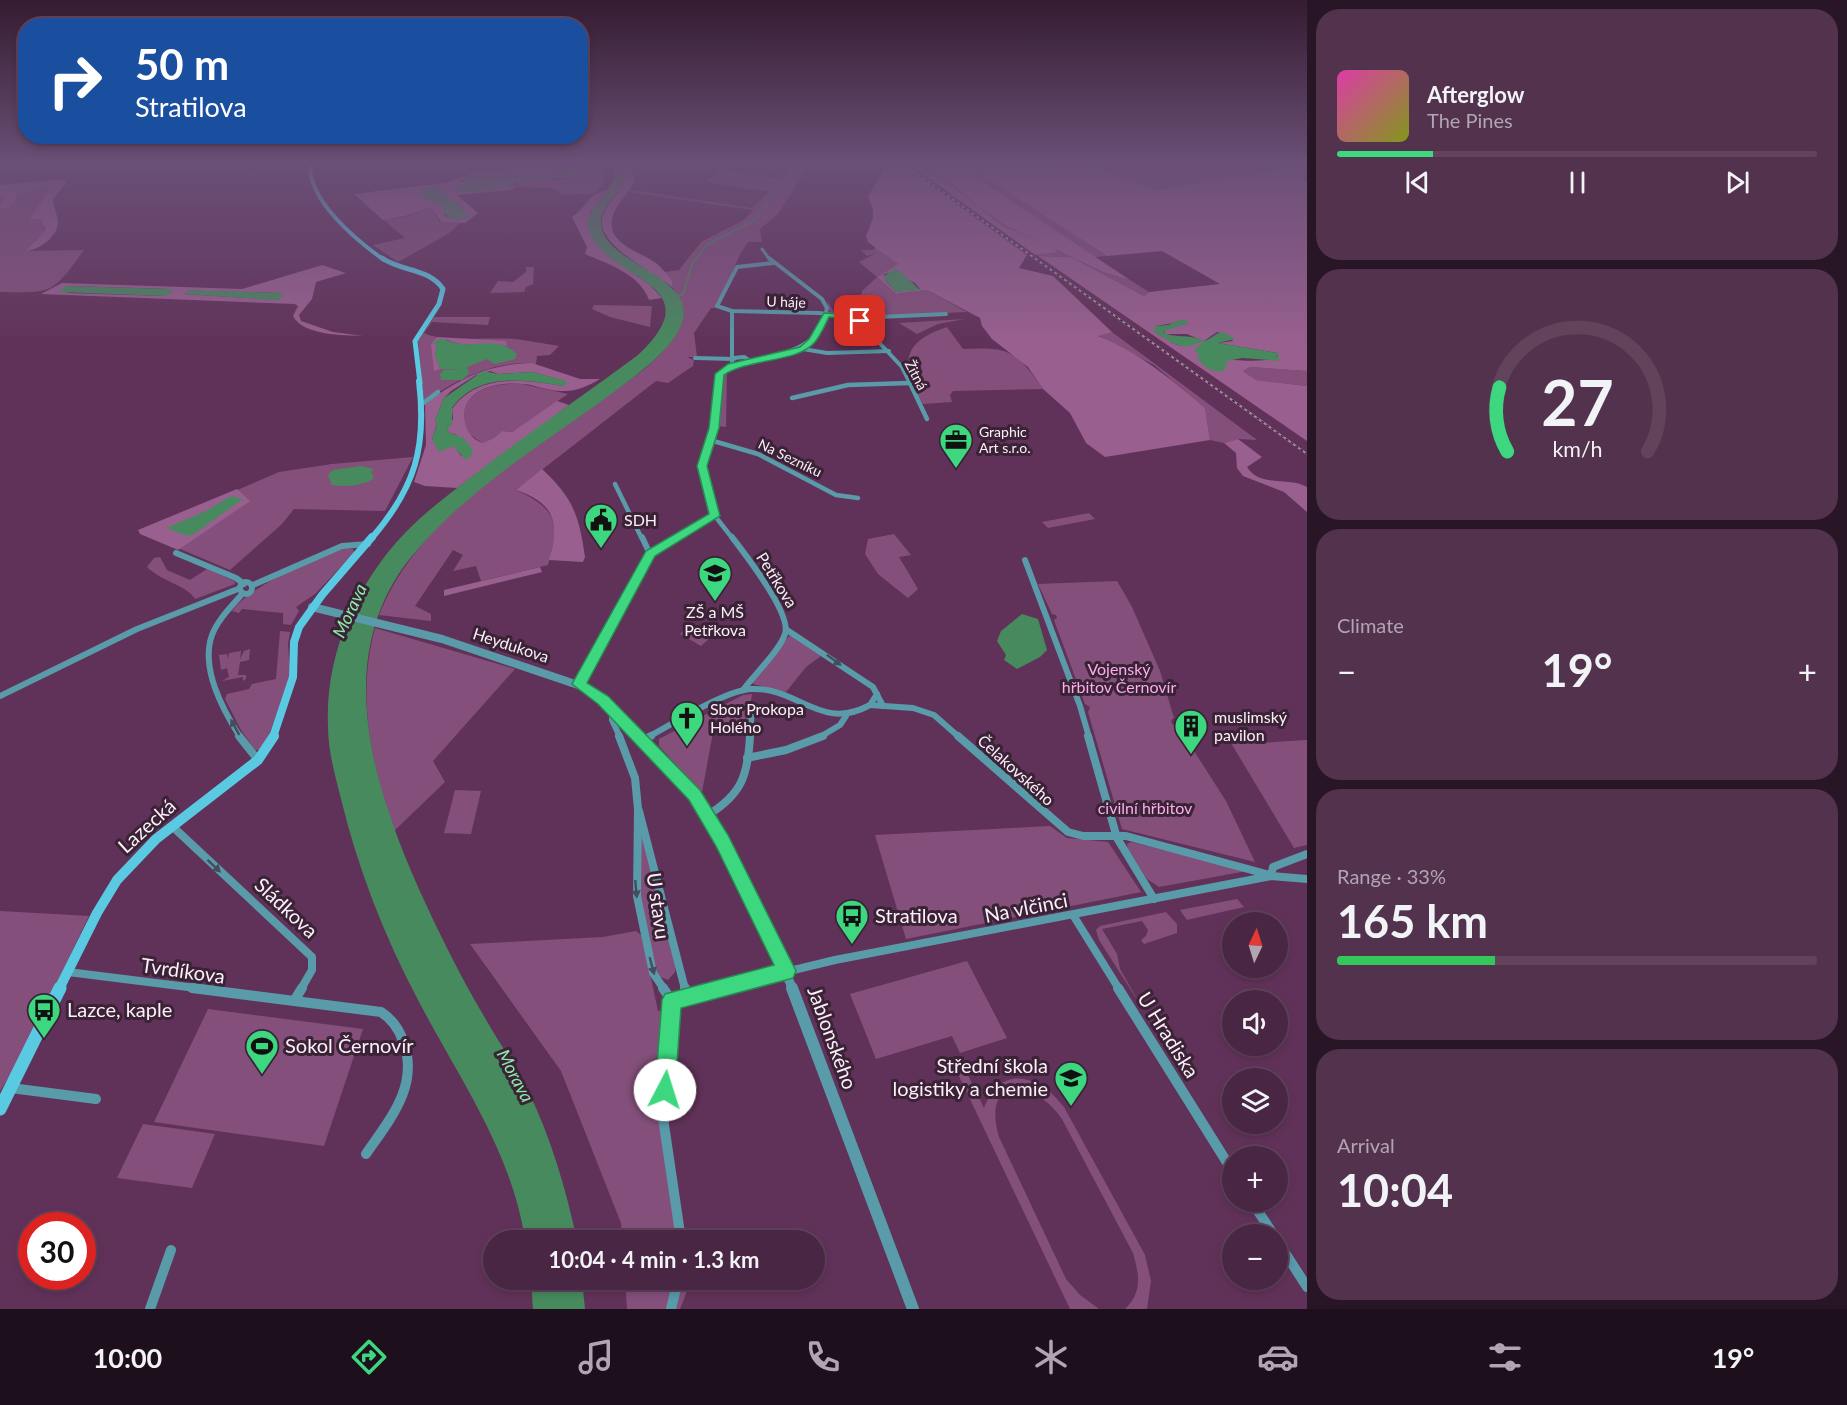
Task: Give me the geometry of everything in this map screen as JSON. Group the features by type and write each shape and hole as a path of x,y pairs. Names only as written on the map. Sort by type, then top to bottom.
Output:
{"main road":[{"name":"Lazecká","path":"0,1109 99,909 117,880 140,854 171,826 258,760 269,746 295,670 295,635 312,607 391,519 417,462 422,404 415,341 418,332 440,302 443,293 441,285 429,276 392,264 377,255 345,223"}],"street":[{"path":"762,249 773,263 827,306 826,314 812,340 803,349"},
{"path":"732,366 734,358 732,311 717,305 739,266 773,263"},
{"name":"U háje","path":"732,311 826,314 856,318 946,314"},
{"name":"Žitná","path":"856,318 902,367 927,419"},
{"path":"579,684 650,554 715,516 702,466 710,440 720,374 732,366 803,349 827,352 889,351"},
{"path":"695,357 744,357 752,362"},
{"path":"792,398 848,385 909,383"},
{"path":"422,404 438,392"},
{"name":"Na Sezníku","path":"710,440 758,454 836,495 858,498"},
{"path":"615,484 650,554"},
{"name":"Petřkova","path":"715,516 755,567 785,617 787,630 743,690"},
{"path":"0,696 144,626 253,585 342,546 368,544"},
{"path":"177,553 236,578 242,589"},
{"path":"1025,560 1080,706 1117,838 1155,899"},
{"path":"242,589 220,620 211,640 209,659 217,691 238,733 258,760"},
{"name":"Heydukova","path":"312,607 476,649 579,684 595,693 643,740"},
{"path":"787,630 870,685 883,706"},
{"path":"643,740 743,690 761,689 824,713 846,716 860,712 870,705 877,694"},
{"name":"Čelakovského","path":"870,705 919,709 934,715 1068,831 1083,836 1117,838 1126,836 1271,876"},
{"name":"U stavu","path":"612,709 612,720 632,763 638,809 636,890 653,973 671,1000"},
{"path":"708,815 724,805 743,787 752,710"},
{"path":"747,758 817,739 834,730 846,716"},
{"name":"Jablonského","path":"643,740 681,778 708,815 786,971 913,1309"},
{"name":"U stavu","path":"638,809 644,824 687,996"},
{"name":"Sládkova","path":"171,826 312,957 312,970 294,1001"},
{"name":"Na vlčinci","path":"1271,876 1273,867 1307,854"},
{"name":"Na vlčinci","path":"786,971 1271,876 1307,879"},
{"name":"U Hradiska","path":"1073,915 1222,1154"},
{"path":"679,1230 663,1123 671,1000 786,971"},
{"name":"Tvrdíkova","path":"68,972 294,1001"},
{"path":"294,1001 381,1012 396,1026 410,1051 411,1062 405,1093 366,1154"},
{"path":"11,1088 96,1099"},
{"path":"150,1309 171,1250"},
{"path":"1288,1258 1307,1287"},
{"path":"671,1309 676,1290"}],"green space":[{"path":"0,223 42,223 46,231 27,251 84,250 65,275 50,288 31,292 0,292"},
{"path":"388,223 460,223 448,234 398,262 373,245 405,238"},
{"path":"738,223 767,223 760,229 762,242 748,242 716,303 718,308 711,308 694,333 697,357 687,357 694,360 693,366 668,383 656,381 516,490 540,504 552,518 554,538 548,565 481,581 476,566 453,571 463,555 453,550 415,606 431,614 431,621 379,615 396,581 417,550 442,522 500,471 649,365 670,342 677,327 680,310 677,294 672,287 672,280 665,272 679,270 701,242"},
{"path":"999,223 1053,248 1003,226"},
{"path":"1044,223 1056,223 1107,256 1095,257"},
{"path":"875,246 898,264 877,277 859,262 876,253 867,256 861,250 874,250"},
{"path":"1059,251 1103,272 1130,280 1149,292 1144,296 1071,257 1036,255"},
{"path":"526,267 534,267 533,284 526,287 524,292 490,293 498,281 513,282 526,272"},
{"path":"877,277 896,294 927,290 967,312 856,317 830,314 827,300 834,312 859,312 862,291"},
{"path":"594,305 652,306 650,327 610,317 592,309"},
{"path":"434,317 490,317 488,325 432,322 424,333 432,336 516,339 559,346 550,355 537,356 536,364 521,363 491,368 449,386 424,402 418,341"},
{"path":"965,319 938,324 917,334 899,323"},
{"path":"947,327 963,349 1001,350 1018,359 1043,389 953,391 950,395 952,402 923,404 911,378 909,357 920,340"},
{"path":"1112,332 1257,440 1238,439 1224,443 1210,440 1205,408 1154,365 1097,335"},
{"path":"1250,367 1307,371 1307,386 1256,380 1243,371"},
{"path":"727,370 726,427 717,426 723,374"},
{"path":"522,384 568,394 512,432 502,431 494,438 482,443 469,434 465,409 469,400 476,393 498,385"},
{"path":"413,457 385,511 294,509 282,524 230,570 140,532 279,472 332,464"},
{"path":"1089,513 1095,519 1048,528 1042,522"},
{"path":"894,534 911,555 899,557 918,589 908,598 878,574 865,554 868,539"},
{"path":"347,548 353,549 354,553 315,594 296,607 299,611 291,625 283,624 283,613 242,609 239,613 232,611 252,593 285,573 302,564"},
{"path":"160,557 167,570 190,580 207,569 234,581 235,584 195,599 186,590 147,567 154,558"},
{"name":"Vojenský hřbitov Černovír","path":"1117,581 1132,607 1160,671 1174,718 1171,720 1172,724 1178,726 1226,801 1255,862 1122,829 1088,712 1090,707 1085,704 1054,620 1057,618 1056,615 1052,614 1038,584"},
{"path":"691,623 712,636 701,646 680,634"},
{"path":"375,628 515,669 433,761 445,782 394,831 379,781 369,731 367,680 369,654"},
{"path":"280,631 290,632 288,644 290,675 267,741 261,750 255,750 241,730 225,699 227,694 249,689 252,684 276,679"},
{"path":"790,635 821,656 806,667 786,692 753,684 751,680"},
{"path":"250,649 249,660 240,662 238,675 246,675 246,679 243,681 243,677 222,681 229,677 227,668 221,670 219,655 227,654 228,659 229,653 241,651 240,659 244,651"},
{"path":"752,694 748,722 733,721 732,727 714,727 702,792 700,791 659,746 659,739 743,695"},
{"path":"1225,733 1258,743 1307,740 1307,845 1294,848"},
{"path":"455,790 481,791 471,834 444,833"},
{"path":"1050,826 1067,838 1108,842 1141,892 906,939 875,835"},
{"path":"640,832 643,832 676,963 675,972 668,980 658,976 654,967 638,884"},
{"path":"1131,842 1247,871 1159,887 1147,879 1128,849 1127,844"},
{"path":"1237,899 1244,907 1187,920 1180,910"},
{"path":"0,911 89,916 19,1061 0,1091"},
{"path":"1166,912 1177,924 1177,933 1144,944 1141,940 1146,936 1148,930 1142,921 1102,929 1117,954 1120,969 1140,1004 1099,940 1096,930 1100,926"},
{"path":"636,931 642,936 658,1011 667,1010 663,1123 680,1230 621,1230 621,1223 561,1071 470,944 603,937"},
{"path":"967,961 1007,1038 960,1053 952,1036 876,1059 850,994"},
{"name":"Sokol Černovír","path":"208,1009 363,1029 324,1146 154,1122"},
{"path":"966,1071 984,1108 991,1094 1000,1084 1010,1079 1032,1081 1043,1087 1064,1107 1145,1255 1151,1281 1147,1309 1125,1309 1135,1296 1138,1282 1133,1253 1062,1119 1037,1095 1025,1090 1013,1089 1003,1093 997,1102 995,1117 999,1137 1066,1279 1080,1295 1099,1309 1070,1309 958,1074"},
{"path":"143,1124 215,1134 192,1188 117,1178"},
{"path":"626,1290 687,1290 680,1309 627,1309"}],"shaded area":[{"path":"42,223 58,223 51,238 42,245 26,251 46,230"},
{"path":"575,223 595,223 613,259 650,285 662,298 649,300 645,291 631,277 585,254 587,247"},
{"path":"602,223 612,223 618,240 658,265 672,280 672,287 626,256 606,236"},
{"path":"871,223 983,223 1027,255 1019,268 1053,276 1112,332 1098,336 1128,350 1167,377 1205,408 1210,440 1105,457 1086,443 1070,413 1043,389 1028,367 992,339 982,326 980,318 927,290 896,294 877,277 898,264 868,242 866,236","holes":["891,272 915,283 920,289 896,292 886,281 884,274"]},
{"path":"991,223 999,223 1054,248 1058,252 1035,255"},
{"path":"1002,223 1045,223 1130,280 1103,272"},
{"path":"1056,223 1307,223 1307,371 1250,367 1243,371 1256,380 1307,386 1307,441 1038,256 1071,257 1144,296 1149,292 1220,284 1162,251 1107,256","holes":["1188,323 1164,330 1165,334 1187,334 1201,340 1186,345 1171,342 1155,326","1217,332 1229,335 1233,341 1218,343 1278,353 1277,358 1250,361 1200,356 1204,341"]},
{"path":"322,265 346,273 316,282 312,299 299,315 301,321 333,332 364,336 336,335 306,327 298,323 293,316 298,306 295,304 41,294 62,283 242,289","holes":["67,286 171,289 164,296 68,293","190,290 202,291 280,293 279,300 184,294"]},
{"path":"437,337 506,341 507,346 460,344 447,339 437,346 435,354 440,369 434,371 431,344"},
{"path":"532,363 580,379 600,379 571,391 514,383 482,390 468,402 464,411 469,432 482,443 494,438 502,431 512,432 557,401 569,405 457,488 425,486 414,482 426,445 425,404 475,374 516,364","holes":["490,371 498,374 532,372 565,381 563,386 503,381 475,389 463,397 452,409 453,419 447,430 457,435 462,457 454,446 438,447 432,439 437,424 435,420 444,398 476,375"]},
{"path":"1238,439 1262,457 1247,467 1252,473 1266,480 1291,482 1307,487 1307,512 1284,492 1243,476 1237,468 1236,453 1224,443"},
{"path":"542,469 561,489 573,508 583,542 585,557 583,562 549,560 554,535 551,516 539,501 516,490"},
{"path":"237,489 250,501 178,550 140,534 138,530"},
{"path":"540,567 542,572 444,596 444,590"}],"water":[{"name":"Morava","path":"588,223 601,223 609,242 625,256 664,281 678,295 684,313 676,335 651,363 622,386 471,497 417,550 390,589 374,629 367,672 367,716 374,759 401,846 458,970 523,1081 536,1109 557,1164 575,1230 523,1230 518,1207 496,1145 405,974 364,876 332,763 328,735 328,699 338,647 358,598 372,575 405,533 487,465 638,355 659,331 666,312 661,297 649,284 599,248 589,231"},
{"path":"894,269 900,271 920,290 896,292 883,277"},
{"path":"67,286 171,289 173,292 164,296 60,292"},
{"path":"190,290 283,294 279,300 274,300 184,294"},
{"path":"1186,320 1188,323 1163,332 1204,341 1186,347 1174,344 1154,332 1155,326 1168,325"},
{"path":"1218,333 1225,333 1235,339 1218,343 1278,353 1280,354 1276,356 1281,361 1242,358 1227,361 1225,369 1221,372 1208,369 1196,358 1200,355 1194,350"},
{"path":"440,339 462,344 502,345 517,354 515,359 495,364 487,359 467,367 469,373 462,380 441,380 440,374 444,370 462,369 440,369 435,354 437,346 433,343"},
{"path":"483,371 498,374 532,372 566,381 567,384 563,386 503,381 475,388 463,396 452,408 452,424 447,430 464,438 473,450 471,456 466,460 453,446 439,452 432,439 437,425 435,420 444,398"},
{"path":"360,466 374,469 371,472 374,478 354,485 332,485 328,475 333,470"},
{"path":"231,496 243,499 194,534 188,536 166,528 206,511"},
{"path":"1022,614 1038,619 1047,650 1040,657 1017,669 1004,660 1006,655 997,641 1001,631"},
{"path":"532,1290 583,1290 585,1309 533,1309"}],"waterway":[{"path":"676,297 683,294 693,262 708,244 749,223"}],"railway":[{"path":"986,223 1307,454"}],"place":[{"name":"Graphic Art s.r.o.","path":"956,469"},
{"name":"SDH","path":"601,549"},
{"name":"ZŠ a MŠ Petřkova","path":"715,602"},
{"name":"Sbor Prokopa Holého","path":"687,747"},
{"name":"muslimský pavilon","path":"1191,755"},
{"name":"Stratilova","path":"852,945"},
{"name":"Lazce, kaple","path":"44,1039"},
{"name":"Sokol Černovír","path":"262,1075"},
{"name":"Střední škola logistiky a chemie","path":"1071,1107"}],"route":[{"path":"665,1090 672,1015 671,1000 786,971 722,841 695,795 603,700 579,684 650,554 715,516 702,466 714,428 720,374 732,366 803,349 812,340 826,314 856,318 860,321"}],"park label":[{"name":"civilní hřbitov","path":"1145,808"}]}
